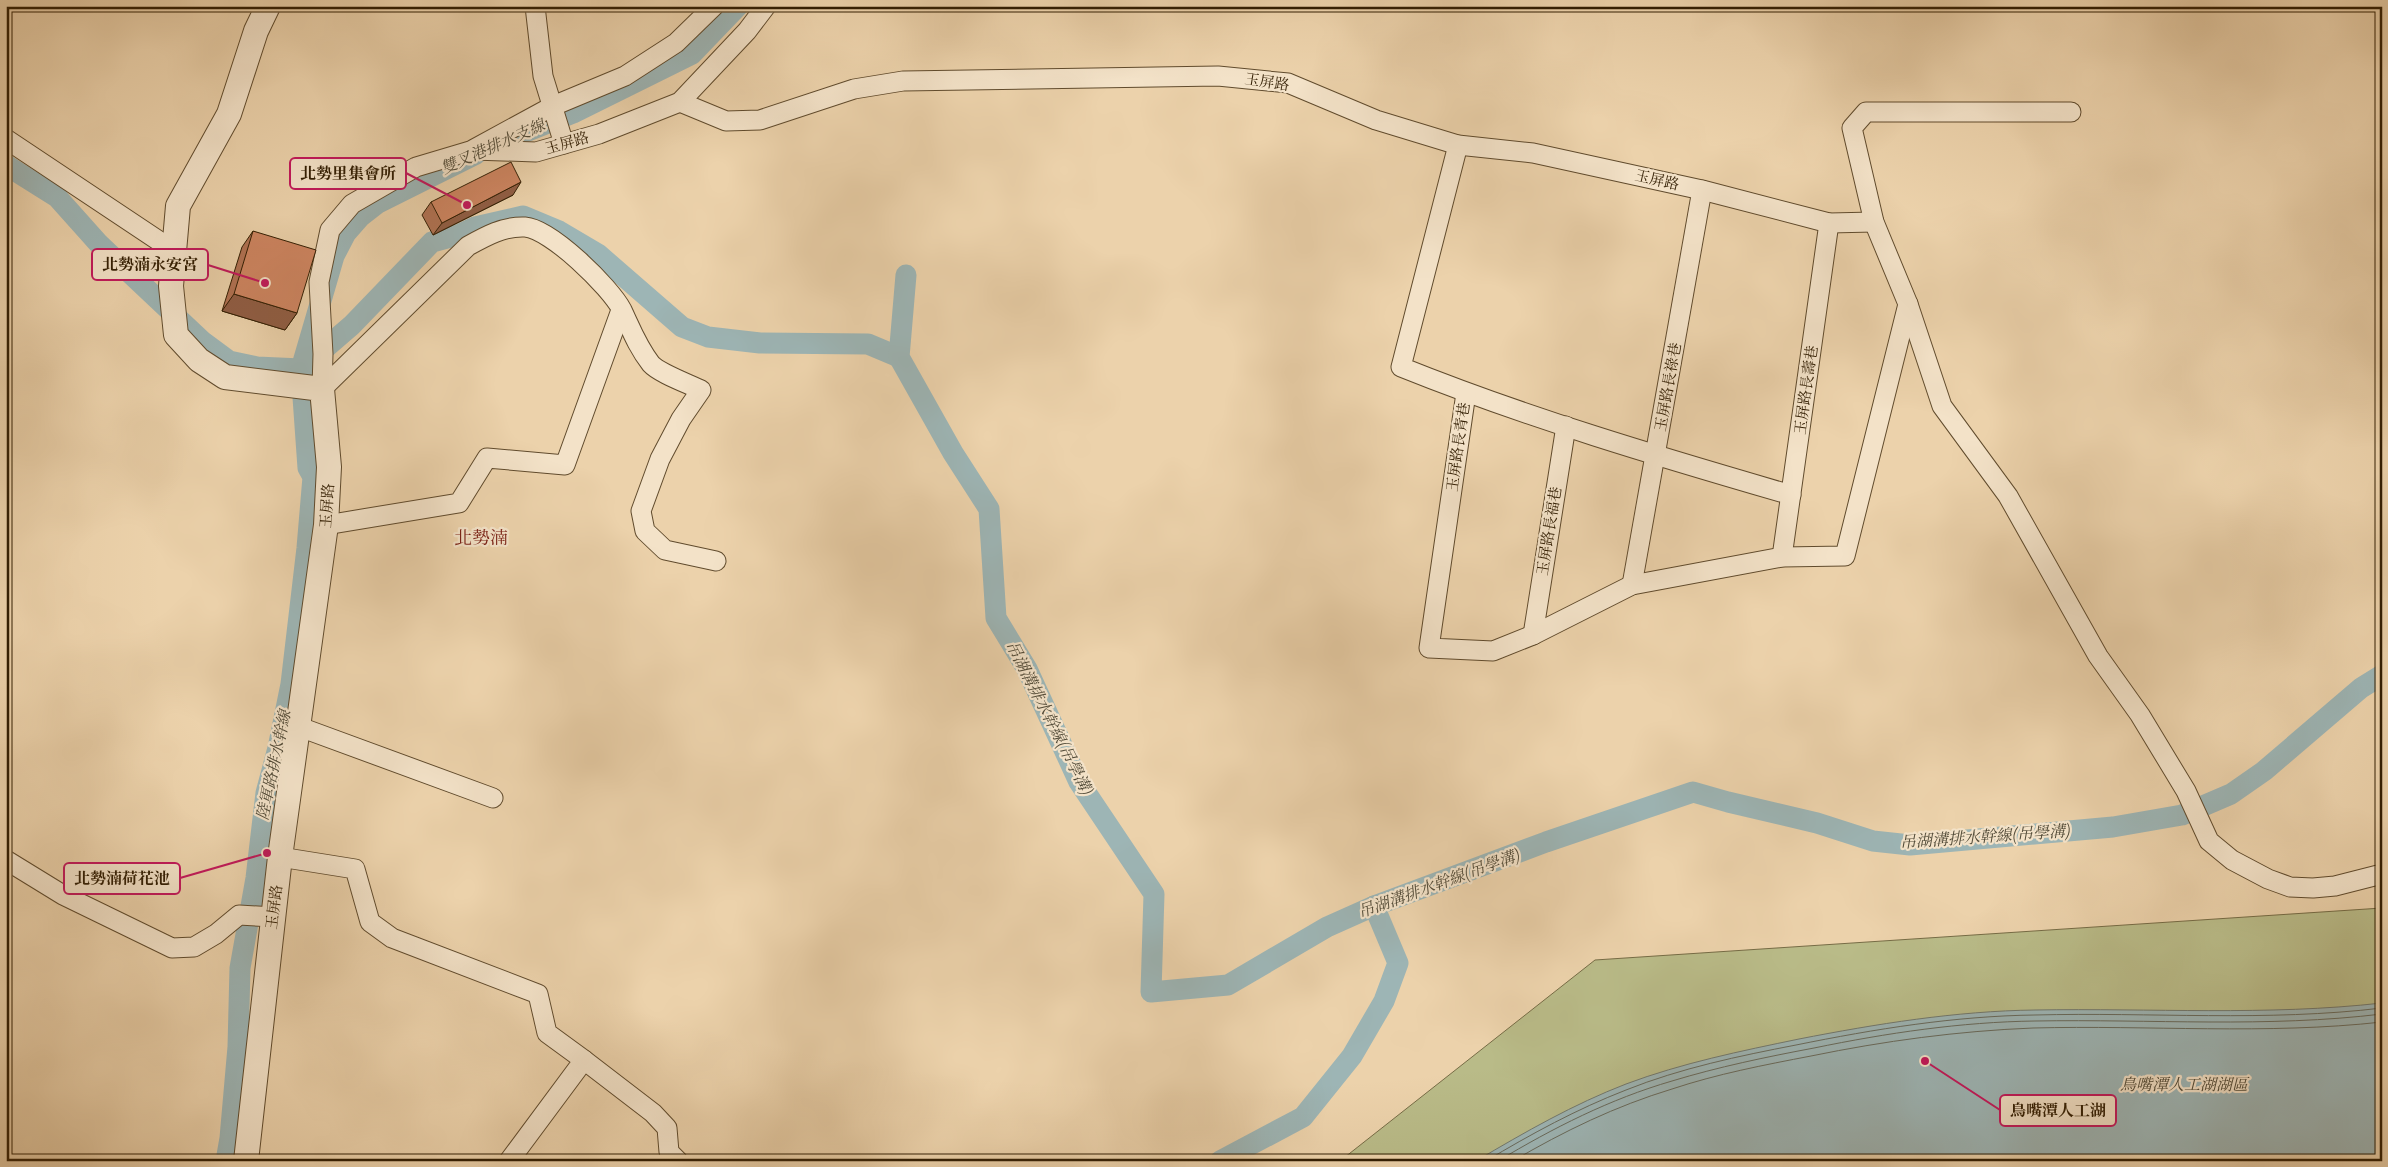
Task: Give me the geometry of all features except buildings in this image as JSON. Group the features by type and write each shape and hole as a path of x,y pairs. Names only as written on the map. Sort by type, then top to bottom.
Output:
{"street":[{"path":"268,6 256,30 229,114 178,206 171,286 176,336 199,360 226,376 291,386 321,384 389,324 468,246 497,231 527,227 558,242 605,286 621,310 630,331 652,365 701,390 682,419 660,459 641,511 645,531 665,550 716,561"},
{"path":"535,6 543,76 564,144"},
{"path":"472,150 553,106 625,76 676,43 714,6"},
{"name":"玉屏路","path":"246,1161 272,917 326,525 329,466 321,384 324,354 319,282 330,230 352,204 416,167 472,150 536,152 599,134 680,102 748,31 766,6"},
{"name":"玉屏路","path":"680,102 726,121 760,120 854,88 903,81 1218,76 1288,84 1376,120 1458,145 1533,152 1702,190 1829,223 1874,222"},
{"path":"2071,112 1866,112 1852,128 1874,222 1908,304 1942,406 2008,496 2098,656 2140,715 2186,791 2209,841 2232,860 2290,887 2313,888 2335,886 2382,874"},
{"path":"6,139 174,250"},
{"name":"玉屏路長青巷","path":"1458,145 1401,367 1466,393 1429,648 1493,651 1532,635"},
{"name":"玉屏路長祿巷","path":"1632,584 1702,190"},
{"name":"玉屏路長壽巷","path":"1782,557 1829,223"},
{"path":"1532,635 1632,584 1782,557 1845,556 1908,304"},
{"path":"326,525 459,504 487,458 565,465 621,310"},
{"path":"1466,393 1656,455 1792,495"},
{"name":"玉屏路長福巷","path":"1532,635 1566,426"},
{"path":"297,726 493,798"},
{"path":"280,857 356,869 370,922 392,938 538,994 547,1033 653,1113 668,1128 668,1152 678,1161"},
{"path":"6,860 63,895 172,948 194,947 216,934 239,915 272,917"},
{"path":"509,1161 584,1060"}],"green space":[{"path":"2382,908 2382,1161 1340,1161 1595,960"}],"water":[{"name":"鳥嘴潭人工湖湖區","path":"2382,1003 2382,1161 1476,1161 1531,1129 1626,1084 1690,1064 1734,1053 1857,1028 1916,1019 2005,1011 2209,1011 2296,1009"}],"waterway":[{"name":"雙叉港排水支線","path":"503,141 573,113 692,54 738,6"},
{"name":"陸軍路排水幹線","path":"226,1161 230,1138 238,1047 240,968 256,878 266,793 278,748 291,684 307,548 313,477 308,468 301,369 334,256 346,233 360,217 378,203 476,154"},
{"name":"吊湖溝排水幹線(吊學溝)","path":"6,165 57,197 99,244 202,341 229,361 257,367 301,369 352,325 432,242 458,235 475,227 523,216 559,231 598,254 682,327 708,337 760,343 868,344 899,357"},
{"name":"吊湖溝排水幹線(吊學溝)","path":"906,275 899,357 953,453 989,509 996,618 1027,669 1079,782 1154,894 1151,992 1228,985 1327,927 1374,906 1546,842 1693,792 1817,823 1873,841 1910,845 2113,827 2182,815 2231,794 2264,771 2361,688 2382,675"},
{"path":"1220,1161 1303,1117 1352,1056 1384,1001 1398,963 1374,906"}],"place":[{"name":"北勢里集會所","path":"467,205"},
{"name":"北勢湳永安宮","path":"265,283"},
{"name":"北勢湳荷花池","path":"267,853"},
{"name":"鳥嘴潭人工湖","path":"1925,1061"}],"district":[{"name":"北勢湳","path":"481,538"}]}
